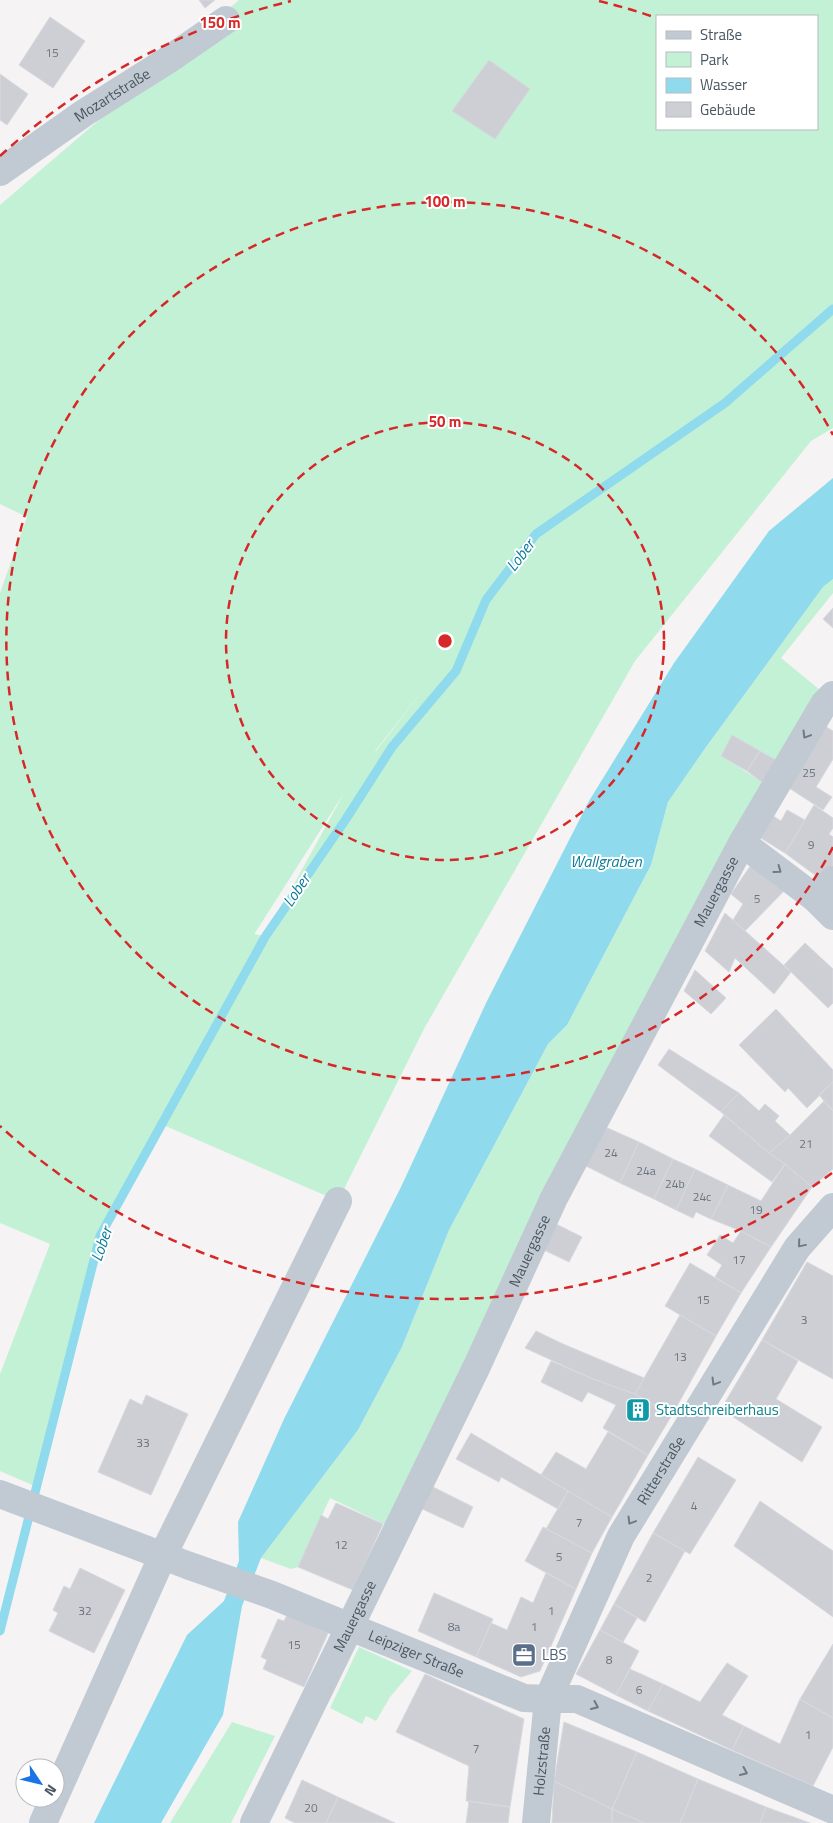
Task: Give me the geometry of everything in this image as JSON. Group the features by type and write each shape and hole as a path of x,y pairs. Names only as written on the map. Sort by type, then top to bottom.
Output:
{"street":[{"name":"Mozartstraße","path":"0,172 84,112 168,60 226,20"},
{"name":"Mauergasse","path":"254,1823 477,1366 554,1198 742,843 824,704 833,695"},
{"path":"742,843 827,898"},
{"path":"65,1777 175,1560 338,1201"},
{"name":"Ritterstraße","path":"548,1699 622,1536 797,1248 833,1208"},
{"name":"Leipziger Straße","path":"0,1494 272,1595 524,1698 577,1698 832,1809"},
{"name":"Holzstraße","path":"536,1823 548,1699"},
{"path":"43,1823 50,1808"}],"green space":[{"path":"239,0 833,0 833,428 811,441 635,661 425,1027 338,1201 161,1124 100,1236 37,1487 0,1471 0,1374 50,1244 0,1223 0,593 27,517 0,504 0,205","holes":["428,684 376,751 375,751","344,793 265,937 255,934 255,933"]},
{"path":"833,579 833,593 781,658 820,690 776,760 733,736 721,755 763,783 386,1525 330,1498 298,1567 291,1569 261,1558 358,1430 402,1347 449,1230 548,1044 567,1025 651,865 668,802 823,587"},
{"path":"359,1647 412,1671 390,1697 376,1721 366,1716 362,1724 330,1708"},
{"path":"232,1722 275,1736 231,1823 170,1823"}],"water":[{"name":"Wallgraben","path":"833,478 833,579 823,587 668,802 651,865 567,1025 548,1044 449,1230 402,1347 358,1430 261,1558 242,1606 223,1715 161,1823 94,1823 187,1635 224,1601 239,1561 238,1522 284,1419 401,1187 487,1001 589,801 674,663 769,531"}],"building":[{"path":"199,0 215,0 205,8"},
{"path":"50,17 85,41 53,88 19,65"},
{"path":"489,60 530,89 495,139 452,111"},
{"path":"0,74 28,94 7,125 0,120"},
{"path":"833,608 833,628 823,619"},
{"path":"825,726 833,731 833,759 816,787 832,797 823,810 786,786"},
{"path":"732,735 760,751 747,771 721,756"},
{"path":"760,751 776,760 763,783 747,771"},
{"path":"814,805 833,818 833,828 829,834 833,837 833,866 819,878 785,853"},
{"path":"787,810 805,820 785,853 756,835 767,812 781,821"},
{"path":"751,865 789,886 745,931 733,920 743,904 731,894"},
{"path":"725,913 791,972 774,994 735,958 729,972 705,951"},
{"path":"805,943 833,969 833,1003 828,1008 784,965"},
{"path":"695,970 726,998 711,1014 684,991"},
{"path":"776,1009 833,1070 833,1082 807,1108 788,1088 785,1092 739,1045"},
{"path":"669,1049 739,1093 721,1112 658,1065"},
{"path":"833,1082 833,1111 819,1095"},
{"path":"739,1093 759,1111 765,1104 779,1116 775,1121 790,1135 769,1153 721,1112"},
{"path":"824,1101 833,1111 833,1169 812,1187 769,1153"},
{"path":"724,1115 785,1164 772,1182 709,1136"},
{"path":"603,1126 639,1142 620,1183 582,1164"},
{"path":"639,1142 673,1159 654,1199 620,1183"},
{"path":"673,1159 695,1169 676,1210 654,1199"},
{"path":"785,1164 812,1187 771,1247 741,1231 711,1219 728,1185 761,1201"},
{"path":"695,1169 728,1185 711,1219 696,1212 693,1218 676,1210"},
{"path":"556,1224 582,1237 569,1262 544,1250"},
{"path":"741,1231 771,1247 741,1293 715,1277 722,1265 707,1255 720,1235 733,1243"},
{"path":"807,1262 833,1276 833,1379 762,1340"},
{"path":"690,1263 741,1293 716,1336 665,1306"},
{"path":"680,1315 716,1336 672,1415 635,1394"},
{"path":"536,1331 644,1378 635,1394 593,1379 525,1348"},
{"path":"762,1340 798,1361 776,1399 822,1427 802,1462 721,1409"},
{"name":"Stadtschreiberhaus","path":"551,1361 635,1394 672,1415 648,1455 603,1428 616,1405 588,1392 582,1402 541,1382"},
{"path":"146,1395 188,1414 151,1495 98,1472 130,1399 142,1405"},
{"path":"608,1432 648,1455 612,1517 541,1475 556,1452 586,1469"},
{"path":"471,1433 568,1491 558,1509 501,1477 499,1482 456,1459"},
{"path":"698,1457 736,1480 690,1554 653,1533"},
{"path":"429,1485 473,1507 463,1528 418,1507"},
{"path":"568,1491 612,1517 592,1553 546,1529"},
{"path":"760,1501 833,1551 833,1617 734,1546"},
{"path":"336,1503 383,1524 353,1590 298,1567 321,1515 328,1519"},
{"path":"543,1527 592,1553 576,1589 525,1561"},
{"path":"653,1533 685,1551 645,1622 614,1604"},
{"path":"80,1568 125,1590 94,1653 49,1631 58,1613 53,1610 64,1586 70,1589"},
{"path":"546,1573 576,1589 540,1671 521,1677 476,1657 491,1623 507,1630 521,1597 533,1603"},
{"path":"434,1593 493,1619 476,1657 418,1631"},
{"path":"614,1604 637,1618 623,1642 600,1630"},
{"path":"287,1615 328,1633 304,1687 263,1669 267,1660 261,1657 278,1619 284,1621"},
{"path":"600,1630 639,1651 616,1695 576,1674"},
{"path":"833,1644 833,1718 800,1699"},
{"path":"727,1663 748,1676 722,1715 744,1726 732,1750 648,1711 663,1684 700,1702"},
{"path":"630,1669 663,1684 648,1711 616,1695"},
{"path":"425,1674 524,1719 510,1807 466,1801 469,1766 396,1732"},
{"path":"800,1699 833,1718 833,1747 813,1786 732,1750 744,1726 780,1744"},
{"path":"564,1722 637,1752 612,1809 554,1781"},
{"path":"637,1752 698,1779 680,1823 644,1823 612,1809"},
{"path":"698,1779 766,1807 760,1823 680,1823"},
{"path":"302,1780 338,1797 326,1823 295,1823 285,1818"},
{"path":"554,1781 612,1809 612,1823 552,1823"},
{"path":"338,1797 395,1823 326,1823"},
{"path":"469,1801 510,1807 508,1823 466,1823"},
{"path":"766,1807 810,1823 760,1823"},
{"path":"612,1809 644,1823 612,1823"}],"waterway":[{"name":"Lober","path":"0,1631 100,1236 265,937 346,819 392,747 456,671 486,600 536,534 725,403 833,309"}],"place":[{"name":"Stadtschreiberhaus","path":"638,1410"},
{"name":"LBS","path":"524,1655"}]}
